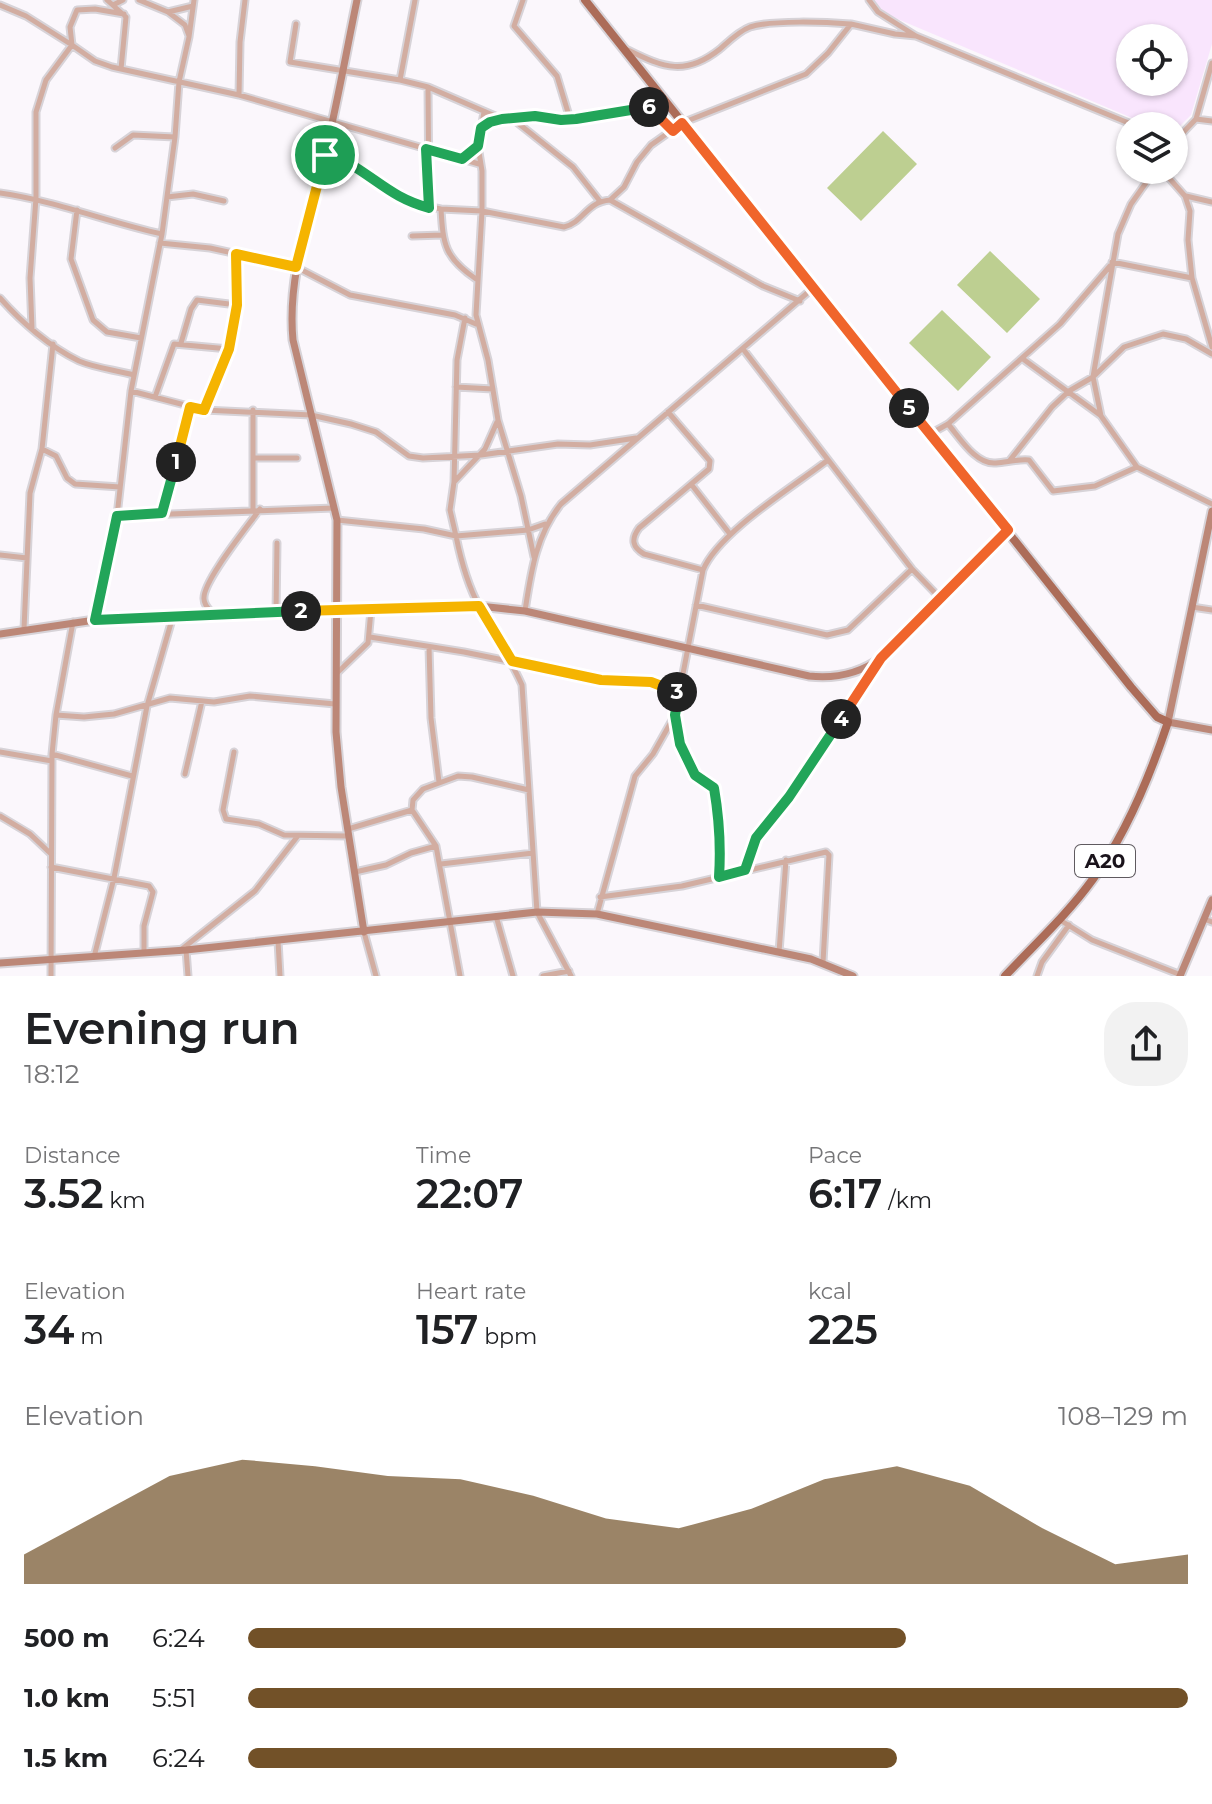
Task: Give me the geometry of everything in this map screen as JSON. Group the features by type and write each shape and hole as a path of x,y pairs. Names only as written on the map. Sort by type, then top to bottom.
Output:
{"main road":[{"path":"585,0 1139,696 1157,717 1168,722"},
{"name":"A20","path":"1005,976 1060,920 1093,880 1116,842 1168,722"}],"street":[{"path":"107,0 124,14 127,30 121,69"},
{"path":"113,5 123,0"},
{"path":"139,0 168,12 185,25 189,37"},
{"path":"239,95 245,0"},
{"path":"357,0 325,155 296,267 290,315 293,340 337,520 335,704 340,774 364,932 376,976"},
{"path":"400,80 415,0"},
{"path":"523,0 514,26 557,76 570,119"},
{"path":"869,0 878,12 916,36 1116,118"},
{"path":"95,620 117,516 131,391 162,234 179,82 193,3 168,12"},
{"path":"0,5 26,16 95,61 239,95 479,164"},
{"path":"32,329 30,278 39,97 46,80 72,45 70,27 77,10 95,9 124,14"},
{"path":"296,24 290,62 428,87 502,119"},
{"path":"621,47 655,64 686,67 703,61 739,33 761,24 851,24 916,36"},
{"path":"610,200 624,187 643,154 682,123 806,74 851,24"},
{"path":"1188,127 1196,119 1212,63"},
{"path":"428,87 426,149 429,208"},
{"path":"427,103 442,93"},
{"path":"481,128 502,119 535,116 570,119 647,106 653,108 673,131"},
{"path":"484,112 478,146 482,171 482,211 477,324 498,420 534,557"},
{"path":"513,119 573,167 600,201"},
{"path":"1196,119 1212,121"},
{"path":"115,148 133,135 175,137"},
{"path":"462,159 478,146"},
{"path":"325,155 354,166 385,190 406,201 429,208 482,211 564,227 575,223 585,211 600,201 610,200 763,286 800,301"},
{"path":"1101,416 1093,377 1112,264 1118,234 1131,204 1145,184"},
{"path":"1174,184 1185,196 1191,217 1188,240 1192,278 1212,347"},
{"path":"0,193 36,198 121,225 162,234"},
{"path":"167,197 193,194 224,201"},
{"path":"1185,196 1212,202"},
{"path":"441,209 447,250 454,262 477,280"},
{"path":"77,210 71,259 93,320 107,332 141,338"},
{"path":"412,236 443,235"},
{"path":"160,243 210,248 296,267 350,295 465,318 477,324"},
{"path":"204,410 229,349 237,305 236,254"},
{"path":"1112,264 1192,278"},
{"path":"930,434 948,424 1023,359 1060,324 1112,264"},
{"path":"525,611 534,557 546,524 561,504 813,288"},
{"path":"0,298 32,329 79,361 134,375"},
{"path":"181,343 191,309 197,300 237,305"},
{"path":"465,318 457,360 454,482 450,510 462,562 479,606 512,661 524,691 537,912 570,974 543,976"},
{"path":"1010,460 1033,427 1069,391 1093,377 1116,352 1155,335 1172,335 1212,354"},
{"path":"155,397 172,345 181,343 229,349"},
{"path":"24,629 30,493 42,449 53,344"},
{"path":"743,349 912,569 939,597"},
{"path":"1023,359 1101,416 1137,467 1212,504"},
{"path":"456,387 493,389"},
{"path":"131,391 204,410 311,415 368,428 409,456 440,459 636,438"},
{"path":"162,513 190,407"},
{"path":"214,615 205,604 208,582 256,509 253,410"},
{"path":"668,412 710,461 709,469 639,528 633,535 633,544 636,550 644,554 703,570"},
{"path":"454,482 491,441 498,420"},
{"path":"948,424 980,460 995,463 1029,460 1053,491 1095,486 1137,467"},
{"path":"42,449 56,456 67,478 75,484 120,487"},
{"path":"253,458 297,458"},
{"path":"719,877 717,830 720,820 714,788 695,775 678,736 675,715 703,570 710,554 730,534 828,460"},
{"path":"691,484 730,534"},
{"path":"117,516 335,508"},
{"path":"1212,511 1168,722 1212,730"},
{"path":"337,520 424,529 456,536 528,530 546,524"},
{"path":"745,870 756,838 789,797 881,658 1008,530"},
{"path":"276,613 277,543"},
{"path":"0,555 27,558"},
{"path":"696,605 827,635 836,634 848,630 912,569"},
{"path":"0,634 73,621 479,606 525,611 822,677 851,674 881,658"},
{"path":"1192,607 1212,610"},
{"path":"336,674 365,647 370,637 371,609"},
{"path":"94,957 114,878 147,706 173,616"},
{"path":"51,976 52,757 56,715 73,621"},
{"path":"370,637 601,680 651,682 679,693"},
{"path":"429,647 431,718 439,782"},
{"path":"56,715 114,714 170,698 214,702 250,696 335,704"},
{"path":"185,774 202,701"},
{"path":"597,914 635,776 653,754 675,715"},
{"path":"0,752 52,757 132,776"},
{"path":"234,752 223,816 230,821 259,824 284,835 298,836 349,832 412,810"},
{"path":"412,810 417,794 439,782 465,775 529,790"},
{"path":"412,810 436,846 460,976"},
{"path":"0,816 30,834 51,854"},
{"path":"183,950 255,891 298,836"},
{"path":"355,872 386,865 436,846"},
{"path":"441,864 533,853"},
{"path":"600,897 682,886 786,860 828,853 823,962"},
{"path":"779,952 786,860"},
{"path":"51,867 145,884 152,890 143,932 144,952"},
{"path":"1060,920 1092,940 1180,975 1208,921 1212,900"},
{"path":"0,963 278,941 537,912 597,914 823,962 853,976"},
{"path":"496,916 513,976"},
{"path":"1037,976 1042,962 1069,925"},
{"path":"278,941 280,976"},
{"path":"183,950 188,976"}],"shaded area":[{"path":"872,0 1212,0 1212,44 1191,115 1188,118 1188,112 1118,112 888,15"}],"green space":[{"path":"883,131 917,164 861,221 827,188"},
{"path":"990,251 1040,299 1007,333 957,285"},
{"path":"942,310 991,357 958,391 909,343"}],"route":[{"path":"647,106 653,108 673,131 682,123 1008,530 881,658 789,797 756,838 745,870 719,877 717,830 720,820 714,788 695,775 680,744 675,715 679,693 651,682 601,680 512,661 479,606 95,620 117,516 162,513 190,407 204,410 229,349 237,305 236,254 296,267 325,155 354,166 385,190 406,201 429,208 426,149 462,159 478,146 481,128 490,122 535,116 576,119 647,106"}]}
